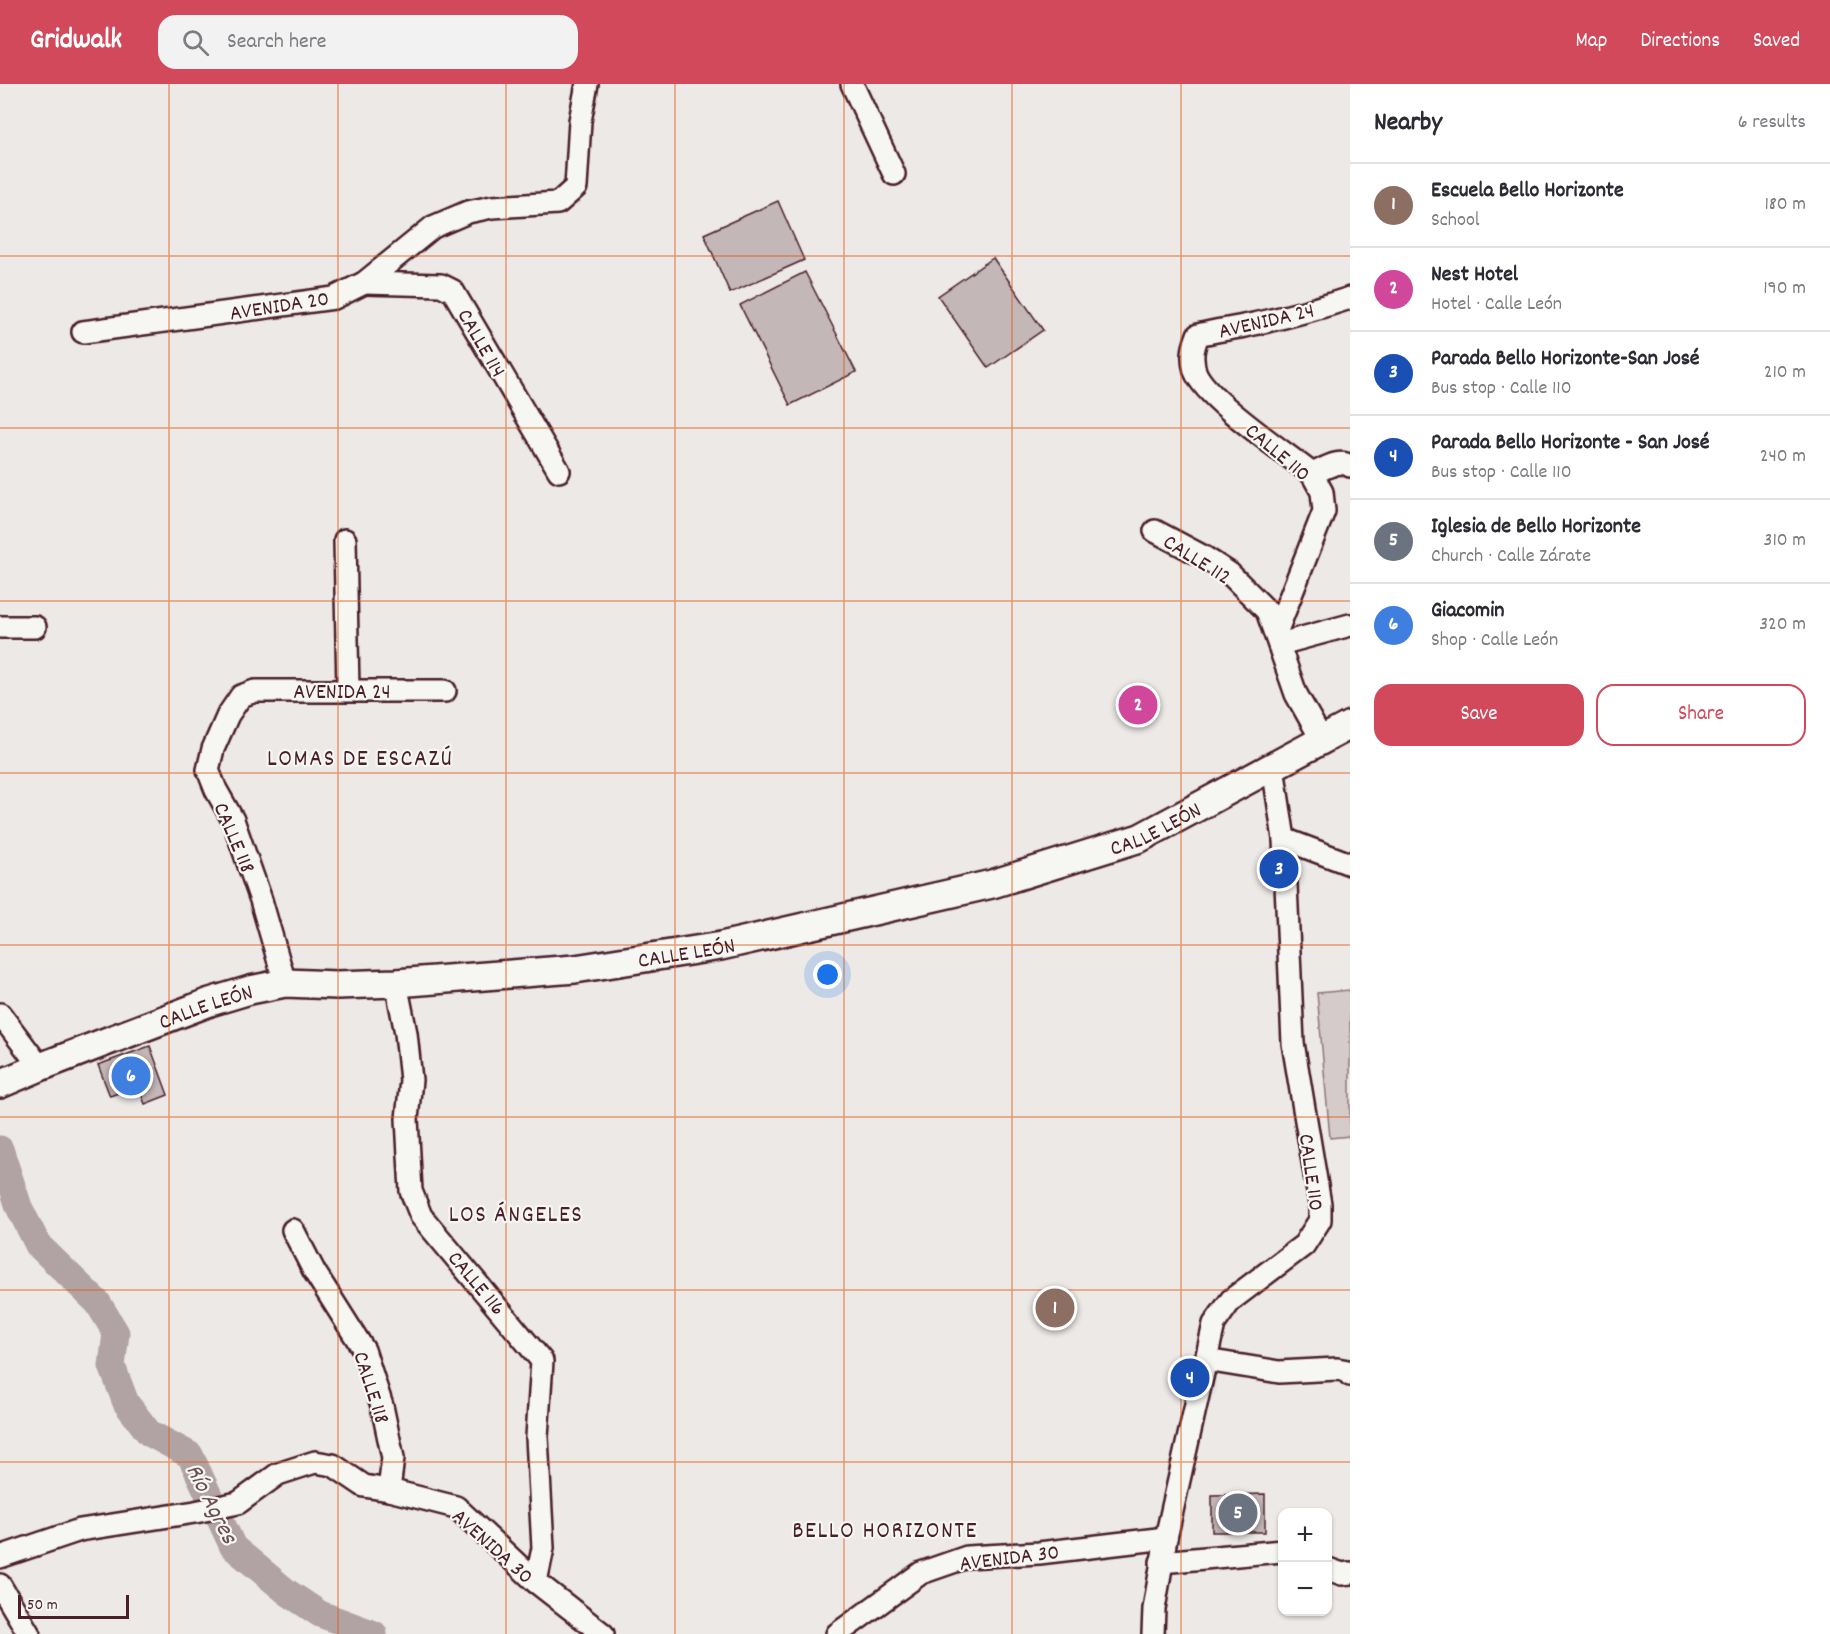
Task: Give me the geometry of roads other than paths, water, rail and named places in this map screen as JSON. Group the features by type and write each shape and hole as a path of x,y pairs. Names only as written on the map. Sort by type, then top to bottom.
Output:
{"main road":[{"name":"CALLE LEÓN","path":"3,1083 40,1066 210,1002 250,990 285,983 337,985 396,983 575,969 721,946 992,884 1140,838 1350,725"}],"street":[{"name":"AVENIDA 20","path":"83,332 334,298 364,283 433,227 468,212 492,207 558,203 576,187 580,121 587,84"},
{"path":"852,84 894,174"},
{"name":"CALLE 114","path":"364,283 441,285 453,291 559,471"},
{"name":"AVENIDA 24","path":"1192,350 1198,335 1217,329 1246,326 1332,304 1350,297"},
{"name":"CALLE 110","path":"1192,350 1196,372 1212,396 1312,474 1322,492 1324,511 1278,638"},
{"path":"1312,474 1337,463 1346,463 1350,466"},
{"name":"CALLE 112","path":"1155,531 1204,556 1228,573 1267,611 1278,638"},
{"path":"345,540 348,690"},
{"path":"1322,740 1296,694 1278,638 1350,625"},
{"path":"0,627 35,627"},
{"name":"AVENIDA 24","path":"240,696 255,691 445,691"},
{"name":"CALLE 118","path":"240,696 228,715 213,749 208,770 233,820 261,900 285,983"},
{"name":"CALLE 110","path":"1153,1634 1161,1562 1214,1324 1231,1300 1304,1245 1320,1220 1320,1204 1293,1043 1284,839 1273,767"},
{"path":"1284,839 1350,864"},
{"name":"CALLE 116","path":"396,983 406,1033 411,1080 407,1119 411,1191 421,1216 542,1360 537,1437 543,1548 536,1582"},
{"path":"0,1014 40,1066"},
{"name":"CALLE 118","path":"293,1230 320,1280 364,1350 382,1406 393,1458 389,1490"},
{"path":"1206,1359 1279,1372 1337,1369 1348,1371 1350,1375"},
{"name":"AVENIDA 30","path":"0,1557 80,1530 238,1503 278,1474 315,1462 333,1465 364,1486 456,1507 536,1582 603,1634"},
{"name":"AVENIDA 30","path":"837,1634 921,1573 967,1557 1039,1553 1166,1538"},
{"path":"1161,1562 1278,1551"},
{"path":"1332,1570 1342,1574 1350,1573"},
{"path":"1,1589 29,1634"}],"waterway":[{"name":"Río Agres","path":"0,1149 19,1207 38,1245 98,1303 116,1333 112,1366 126,1403 149,1433 190,1455 233,1547 287,1592 320,1614 374,1634"}],"place":[{"name":"Nest Hotel","path":"1138,705"},
{"name":"Parada Bello Horizonte-San José","path":"1279,869"},
{"name":"Giacomin","path":"131,1076"},
{"name":"Escuela Bello Horizonte","path":"1055,1308"},
{"name":"Parada Bello Horizonte - San José","path":"1190,1378"},
{"name":"Iglesia de Bello Horizonte","path":"1238,1513"}],"district":[{"name":"LOMAS DE ESCAZÚ","path":"360,757"},
{"name":"LOS ÁNGELES","path":"516,1213"},
{"name":"BELLO HORIZONTE","path":"885,1529"}]}
